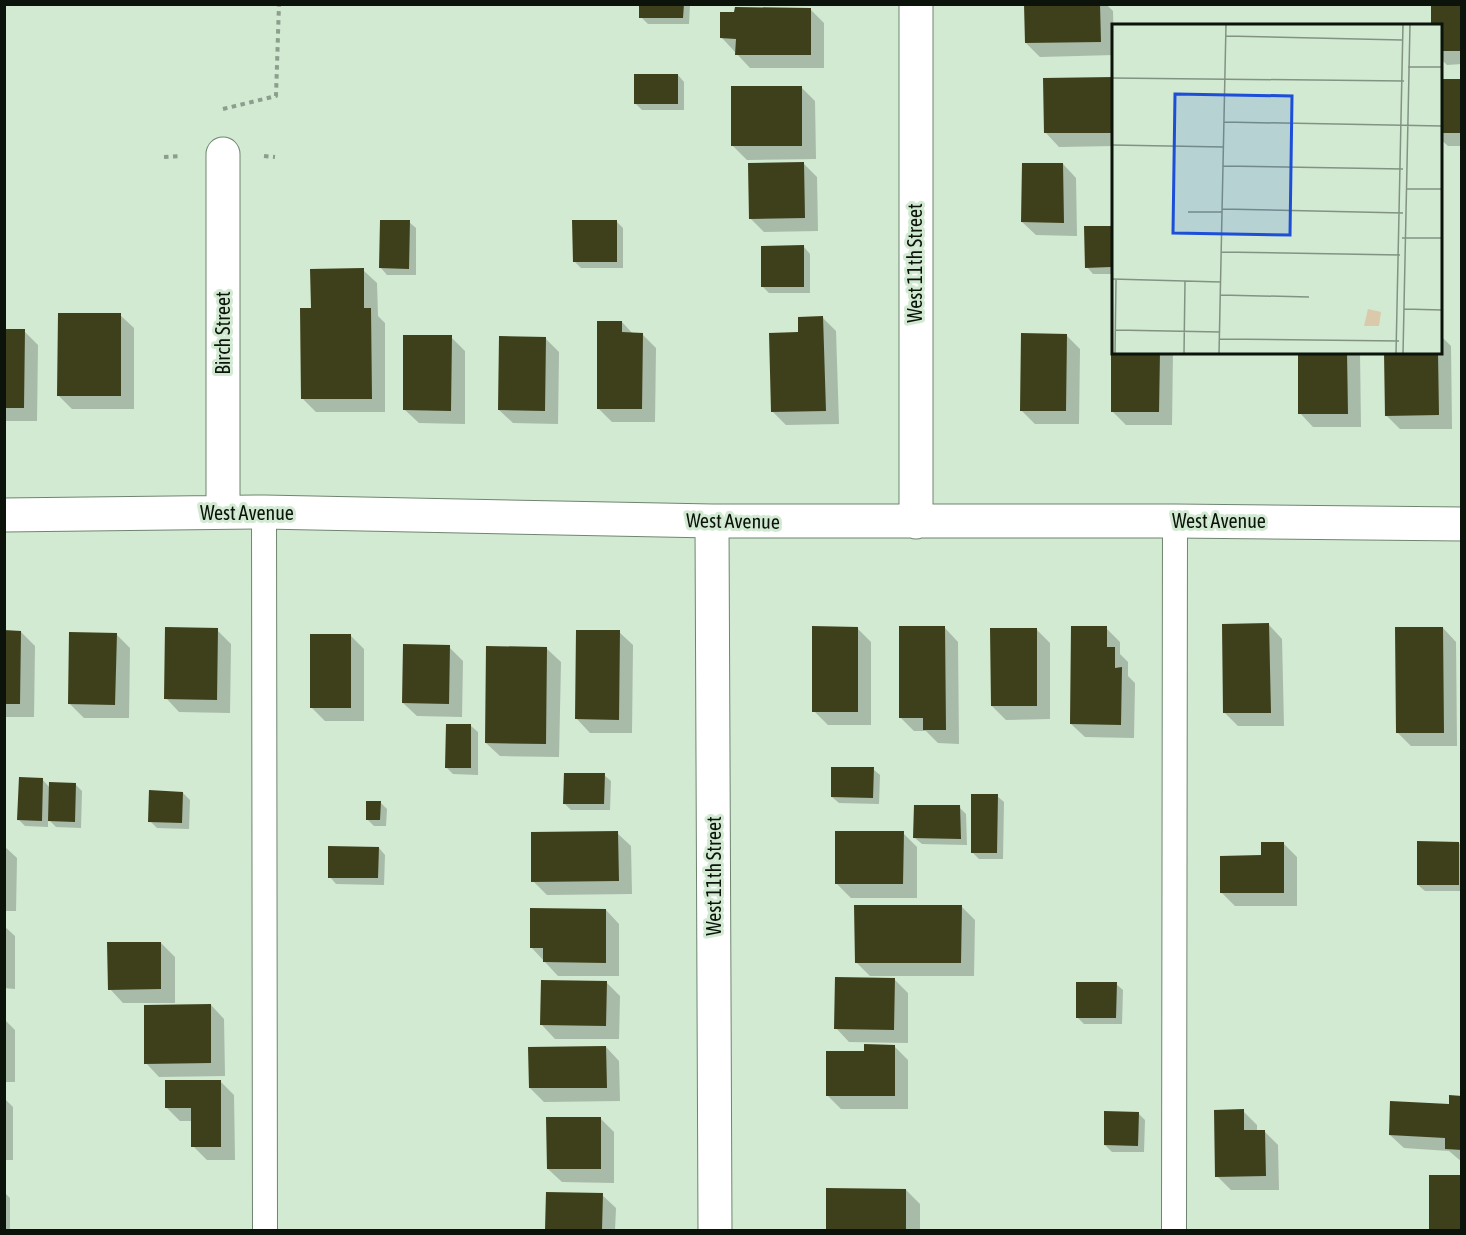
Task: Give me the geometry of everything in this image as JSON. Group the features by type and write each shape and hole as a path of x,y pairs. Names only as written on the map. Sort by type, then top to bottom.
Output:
{"street":[{"name":"West 11th Street","path":"916,4 916,522"},
{"name":"Birch Street","path":"223,154 224,512"},
{"name":"West Avenue","path":"4,515 264,512 712,521 1175,521 1461,524"},
{"name":"West 11th Street","path":"712,521 715,1230"}],"lane":[{"path":"264,512 266,1230"},
{"path":"1174,1230 1175,521"}],"path":[{"path":"223,109 276,96 279,4"}],"building":[{"path":"639,4 684,4 683,18 639,18"},
{"path":"1024,4 1100,4 1101,42 1025,43"},
{"path":"1431,4 1462,4 1462,51 1442,51 1442,24 1431,24"},
{"path":"735,7 811,8 811,55 735,55 736,39 720,38 720,12 734,12"},
{"path":"634,74 678,74 678,104 634,104"},
{"path":"1112,77 1112,133 1044,133 1043,78"},
{"path":"1442,79 1462,79 1462,133 1442,133"},
{"path":"731,86 802,86 802,146 731,146"},
{"path":"804,162 805,218 749,219 748,163"},
{"path":"1022,163 1063,163 1064,223 1021,222"},
{"path":"380,220 410,220 409,269 379,268"},
{"path":"572,220 617,220 617,262 573,262"},
{"path":"1084,226 1111,226 1111,267 1085,268"},
{"path":"804,245 804,287 761,287 761,246"},
{"path":"364,268 364,308 371,308 372,399 301,399 300,308 311,308 310,269"},
{"path":"58,313 121,313 121,396 57,396"},
{"path":"823,316 826,411 771,412 769,333 798,332 798,317"},
{"path":"597,321 622,321 622,332 643,333 642,409 597,409"},
{"path":"4,329 25,329 24,408 4,408"},
{"path":"1021,333 1067,334 1066,411 1020,411"},
{"path":"403,335 452,335 451,411 403,410"},
{"path":"499,336 546,337 545,411 498,410"},
{"path":"1112,336 1112,354 1160,354 1159,412 1111,412"},
{"path":"1298,354 1347,354 1348,414 1298,414"},
{"path":"1384,354 1438,354 1439,415 1385,416"},
{"path":"1269,623 1271,713 1223,713 1222,624"},
{"path":"812,626 858,627 858,712 812,712"},
{"path":"899,626 945,626 946,730 923,730 923,718 899,718"},
{"path":"1071,626 1107,626 1107,647 1115,647 1115,668 1122,667 1121,725 1070,724"},
{"path":"165,627 218,628 217,700 164,699"},
{"path":"1395,627 1443,627 1444,733 1396,733"},
{"path":"990,628 1037,628 1037,706 991,706"},
{"path":"4,630 21,631 20,704 4,704"},
{"path":"576,630 620,630 619,720 575,719"},
{"path":"69,632 117,633 115,705 68,704"},
{"path":"310,634 351,634 351,708 310,708"},
{"path":"403,644 450,645 449,704 402,703"},
{"path":"486,646 547,647 546,744 485,743"},
{"path":"446,724 471,724 471,768 445,768"},
{"path":"831,767 874,767 873,798 831,797"},
{"path":"564,773 605,773 604,804 563,804"},
{"path":"19,777 43,778 42,821 17,820"},
{"path":"49,782 76,783 75,822 48,821"},
{"path":"149,790 183,792 182,823 148,822"},
{"path":"971,794 998,794 997,853 971,853"},
{"path":"366,801 381,801 380,820 366,820"},
{"path":"914,805 960,805 961,839 913,838"},
{"path":"618,831 619,881 531,882 531,832"},
{"path":"835,831 904,831 903,884 835,884"},
{"path":"1417,841 1459,842 1459,885 1417,885"},
{"path":"1261,842 1284,842 1284,893 1220,893 1220,856 1261,855"},
{"path":"328,846 379,847 378,878 328,878"},
{"path":"854,905 962,905 961,963 855,963"},
{"path":"530,908 606,909 606,963 543,962 543,948 530,948"},
{"path":"107,942 161,942 161,989 108,990"},
{"path":"835,977 895,978 894,1030 834,1029"},
{"path":"541,980 607,981 606,1026 540,1025"},
{"path":"1076,982 1117,982 1116,1018 1076,1018"},
{"path":"211,1004 211,1063 144,1064 144,1005"},
{"path":"864,1044 895,1045 895,1096 826,1096 826,1051 864,1051"},
{"path":"606,1046 607,1088 529,1088 528,1047"},
{"path":"165,1080 221,1080 221,1147 191,1147 191,1108 165,1108"},
{"path":"1449,1095 1462,1096 1462,1150 1445,1149 1445,1138 1389,1135 1390,1101 1449,1104"},
{"path":"1244,1109 1244,1130 1265,1130 1266,1176 1215,1177 1214,1110"},
{"path":"1104,1111 1139,1112 1138,1146 1104,1145"},
{"path":"546,1117 601,1117 601,1169 547,1169"},
{"path":"1429,1175 1462,1175 1462,1230 1429,1230"},
{"path":"826,1188 906,1189 906,1230 826,1230"},
{"path":"546,1192 603,1193 602,1230 545,1230"}]}
